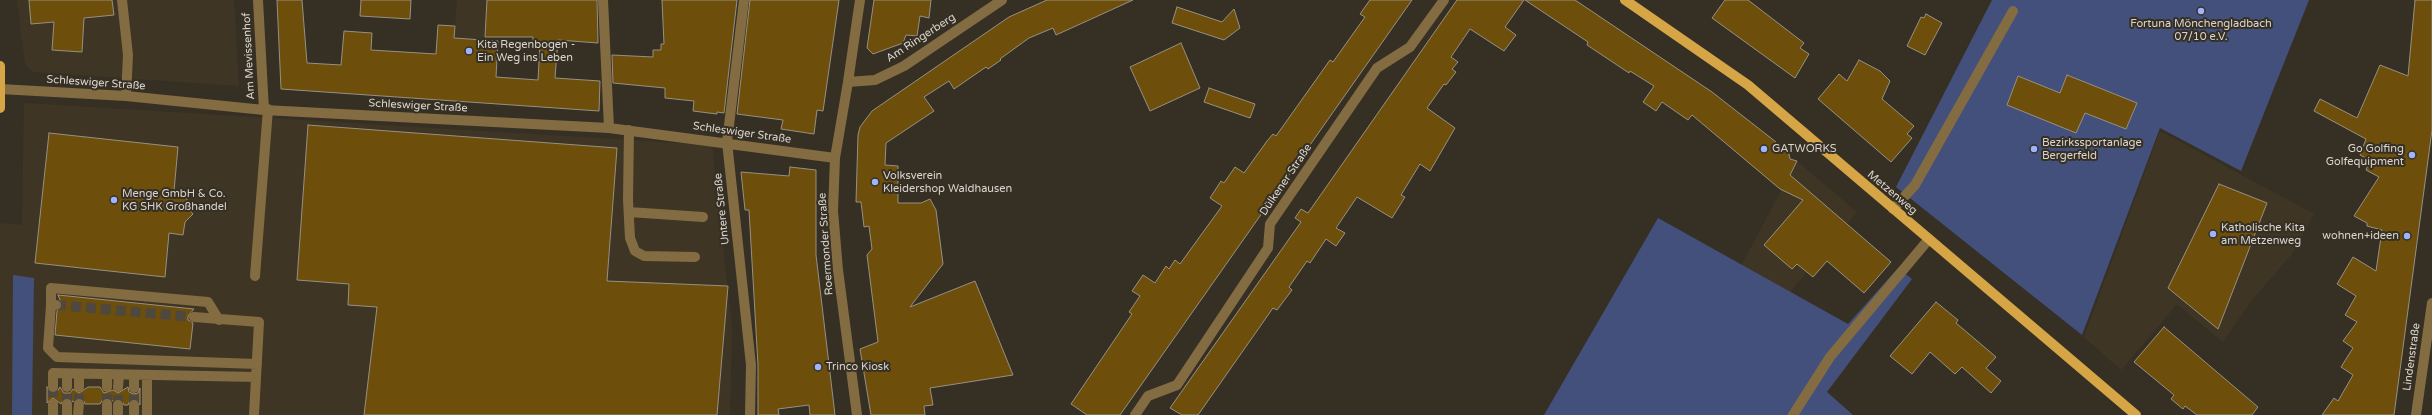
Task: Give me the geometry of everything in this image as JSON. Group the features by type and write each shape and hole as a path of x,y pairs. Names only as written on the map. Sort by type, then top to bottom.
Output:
{"main road":[{"name":"Metzenweg","path":"1625,0 1748,86 2136,415"},
{"path":"0,66 0,108"}],"street":[{"path":"122,0 128,55 126,96"},
{"name":"Am Mevissenhof","path":"255,276 266,110 258,0"},
{"path":"603,0 610,128"},
{"name":"Untere Straße","path":"744,0 726,142 751,365 750,415"},
{"name":"Roermonder Straße","path":"857,415 838,270 833,211 834,158 848,82 860,0"},
{"name":"Am Ringerberg","path":"848,82 875,80 904,66 1002,0"},
{"name":"Dülkener Straße","path":"1134,415 1148,396 1177,385 1268,248 1270,224 1378,68 1410,47 1444,0"},
{"path":"1893,209 1915,185 2013,11"},
{"name":"Schleswiger Straße","path":"0,89 126,96 266,110 610,128 726,142 834,158"},
{"path":"629,130 630,238 635,251 644,256 695,257"},
{"path":"629,212 703,217"},
{"path":"1793,415 1830,356 1929,239"},
{"path":"219,320 208,302 51,288 53,305 48,348 57,357 257,364"},
{"name":"Lindenstraße","path":"2416,415 2429,344 2432,302"},
{"path":"194,317 259,322 254,415"},
{"path":"53,387 53,373 256,377"},
{"path":"67,374 67,386"},
{"path":"79,374 79,386"},
{"path":"107,374 107,387"},
{"path":"118,375 118,387"},
{"path":"134,375 134,388"},
{"path":"147,375 147,415"},
{"path":"53,404 53,415"},
{"path":"67,404 67,415"},
{"path":"78,415 79,404"},
{"path":"107,404 107,415"}],"shaded area":[{"path":"17,0 234,0 239,86 33,72 25,64"},
{"name":"Kita Regenbogen - Ein Weg ins Leben","path":"457,0 487,0 481,102 450,100"},
{"name":"Bezirkssportanlage Bergerfeld","path":"1992,0 2309,0 2241,171 2160,128 2082,335 1896,187"},
{"path":"24,103 712,145 732,329 730,415 0,415 0,223 22,225"},
{"name":"Katholische Kita am Metzenweg","path":"2160,131 2314,214 2292,254 2252,300 2223,342 2177,304 2121,370 2084,337"},
{"path":"1797,161 1857,212 1790,292 1741,266"},
{"path":"1658,218 1848,324 1898,268 1912,279 1827,392 1853,415 1544,415"},
{"path":"13,275 34,278 32,415 12,415"}],"building":[{"path":"29,0 112,0 114,15 84,18 82,52 52,50 54,22 31,24"},
{"path":"277,0 302,0 307,63 341,65 344,31 372,33 371,50 436,54 438,25 455,26 454,38 498,41 496,77 538,80 540,42 533,41 533,37 485,37 487,0 597,0 598,43 558,40 555,78 600,81 599,111 281,89"},
{"path":"361,0 411,0 410,19 360,16"},
{"path":"662,0 737,0 724,113 717,112 717,114 693,111 694,101 665,98 665,88 613,83 612,55 653,57 653,50 661,50 661,44 664,44"},
{"path":"750,0 839,0 823,111 817,110 814,134 781,129 783,120 737,114"},
{"path":"874,0 931,0 929,18 920,16 917,36 906,35 903,43 873,54 867,48"},
{"path":"1047,0 1133,0 1056,35 1053,28 1029,38 988,69 986,67 954,89 949,81 924,97 934,111 886,143 885,165 898,166 898,203 921,203 930,199 936,210 943,264 910,307 975,281 1013,375 930,388 933,405 924,406 925,415 871,415 860,349 878,342 867,255 872,249 869,226 864,227 861,202 856,202 858,135 860,127 872,111 1009,17"},
{"path":"1370,0 1412,0 1120,415 1087,415 1071,404 1132,314 1129,312 1140,296 1132,291 1143,275 1155,283 1166,266 1169,269 1175,260 1180,264 1222,206 1210,198 1221,181 1224,183 1235,167 1244,173 1273,134 1276,136 1330,60 1333,62 1365,17 1360,14"},
{"path":"1457,0 1524,0 1505,27 1516,35 1504,51 1470,29 1451,57 1458,62 1452,69 1456,72 1446,85 1444,84 1427,108 1455,128 1430,171 1420,164 1401,195 1405,197 1392,218 1357,197 1336,228 1345,233 1336,246 1326,239 1310,263 1307,261 1289,287 1292,290 1277,310 1273,308 1198,415 1182,415 1170,408 1301,222 1295,218 1301,209 1308,213"},
{"path":"1525,0 1575,0 1712,92 1776,142 1778,148 1789,154 1790,159 1797,161 1790,175 1891,262 1864,293 1827,261 1813,277 1797,264 1792,269 1764,245 1803,200 1780,189 1692,115 1688,120 1662,102 1656,111 1643,102 1654,86 1630,71 1629,73 1587,45 1588,42"},
{"path":"1725,0 1748,0 1804,43 1800,48 1809,54 1795,78 1712,18"},
{"path":"2415,0 2432,0 2432,130 2394,415 2322,415 2334,398 2338,401 2353,375 2341,367 2353,348 2343,341 2357,322 2345,315 2356,296 2337,284 2353,257 2376,271 2382,230 2367,226 2367,223 2354,216 2379,177 2366,170 2370,160 2360,155 2366,139 2314,111 2320,99 2357,118 2380,65 2408,76"},
{"path":"1177,7 1222,22 1234,9 1240,28 1224,40 1172,23"},
{"path":"1926,14 1942,23 1925,55 1907,46 1921,17 1924,18"},
{"path":"1181,43 1200,88 1150,111 1130,67"},
{"path":"1859,60 1880,71 1890,81 1882,99 1914,126 1907,134 1912,138 1891,162 1818,99 1839,74 1847,81"},
{"path":"2067,75 2137,103 2126,129 2085,113 2076,133 2007,105 2018,76 2060,93"},
{"path":"1209,88 1255,104 1250,118 1204,102"},
{"path":"308,125 617,148 607,281 728,286 717,415 364,415 377,307 348,305 349,284 297,280"},
{"name":"Menge GmbH & Co. KG SHK Großhandel","path":"49,133 178,147 174,191 188,192 186,206 193,214 185,222 183,235 169,233 165,277 35,263"},
{"path":"790,167 816,170 816,255 835,415 810,415 809,405 778,409 779,415 758,415 758,365 749,210 745,210 741,172 789,176"},
{"path":"2219,184 2267,203 2218,329 2168,288"},
{"path":"58,295 194,309 188,316 188,320 193,323 190,349 55,335 57,311 62,305"},
{"path":"1936,302 1958,320 1956,323 1996,357 1986,368 2001,381 1991,393 1962,367 1955,374 1930,352 1912,374 1890,356"},
{"path":"2164,327 2258,407 2252,415 2197,415 2185,406 2183,409 2171,399 2174,395 2134,362"},
{"path":"47,387 53,393 57,392 60,387 64,393 70,393 73,389 79,393 88,387 100,387 104,393 113,390 118,393 128,387 129,392 134,394 138,393 140,388 140,405 134,399 130,400 128,405 124,405 121,399 113,401 107,398 103,399 100,404 85,404 83,399 79,398 73,402 70,398 64,398 61,404 53,398 47,403"}],"tunnel":[{"path":"56,305 194,317"},
{"path":"53,387 53,404"},
{"path":"67,387 67,404"},
{"path":"79,387 79,404"},
{"path":"107,387 107,404"},
{"path":"118,387 118,405"},
{"path":"134,388 134,405"}],"place":[{"name":"Fortuna Mönchengladbach 07/10 e.V.","path":"2201,11"},
{"name":"Kita Regenbogen - Ein Weg ins Leben","path":"469,51"},
{"name":"GATWORKS","path":"1764,149"},
{"name":"Bezirkssportanlage Bergerfeld","path":"2034,149"},
{"name":"Go Golfing Golfequipment","path":"2412,155"},
{"name":"Volksverein Kleidershop Waldhausen","path":"875,182"},
{"name":"Menge GmbH & Co. KG SHK Großhandel","path":"114,200"},
{"name":"Katholische Kita am Metzenweg","path":"2213,234"},
{"name":"wohnen+ideen","path":"2407,236"},
{"name":"Trinco Kiosk","path":"818,367"}]}
